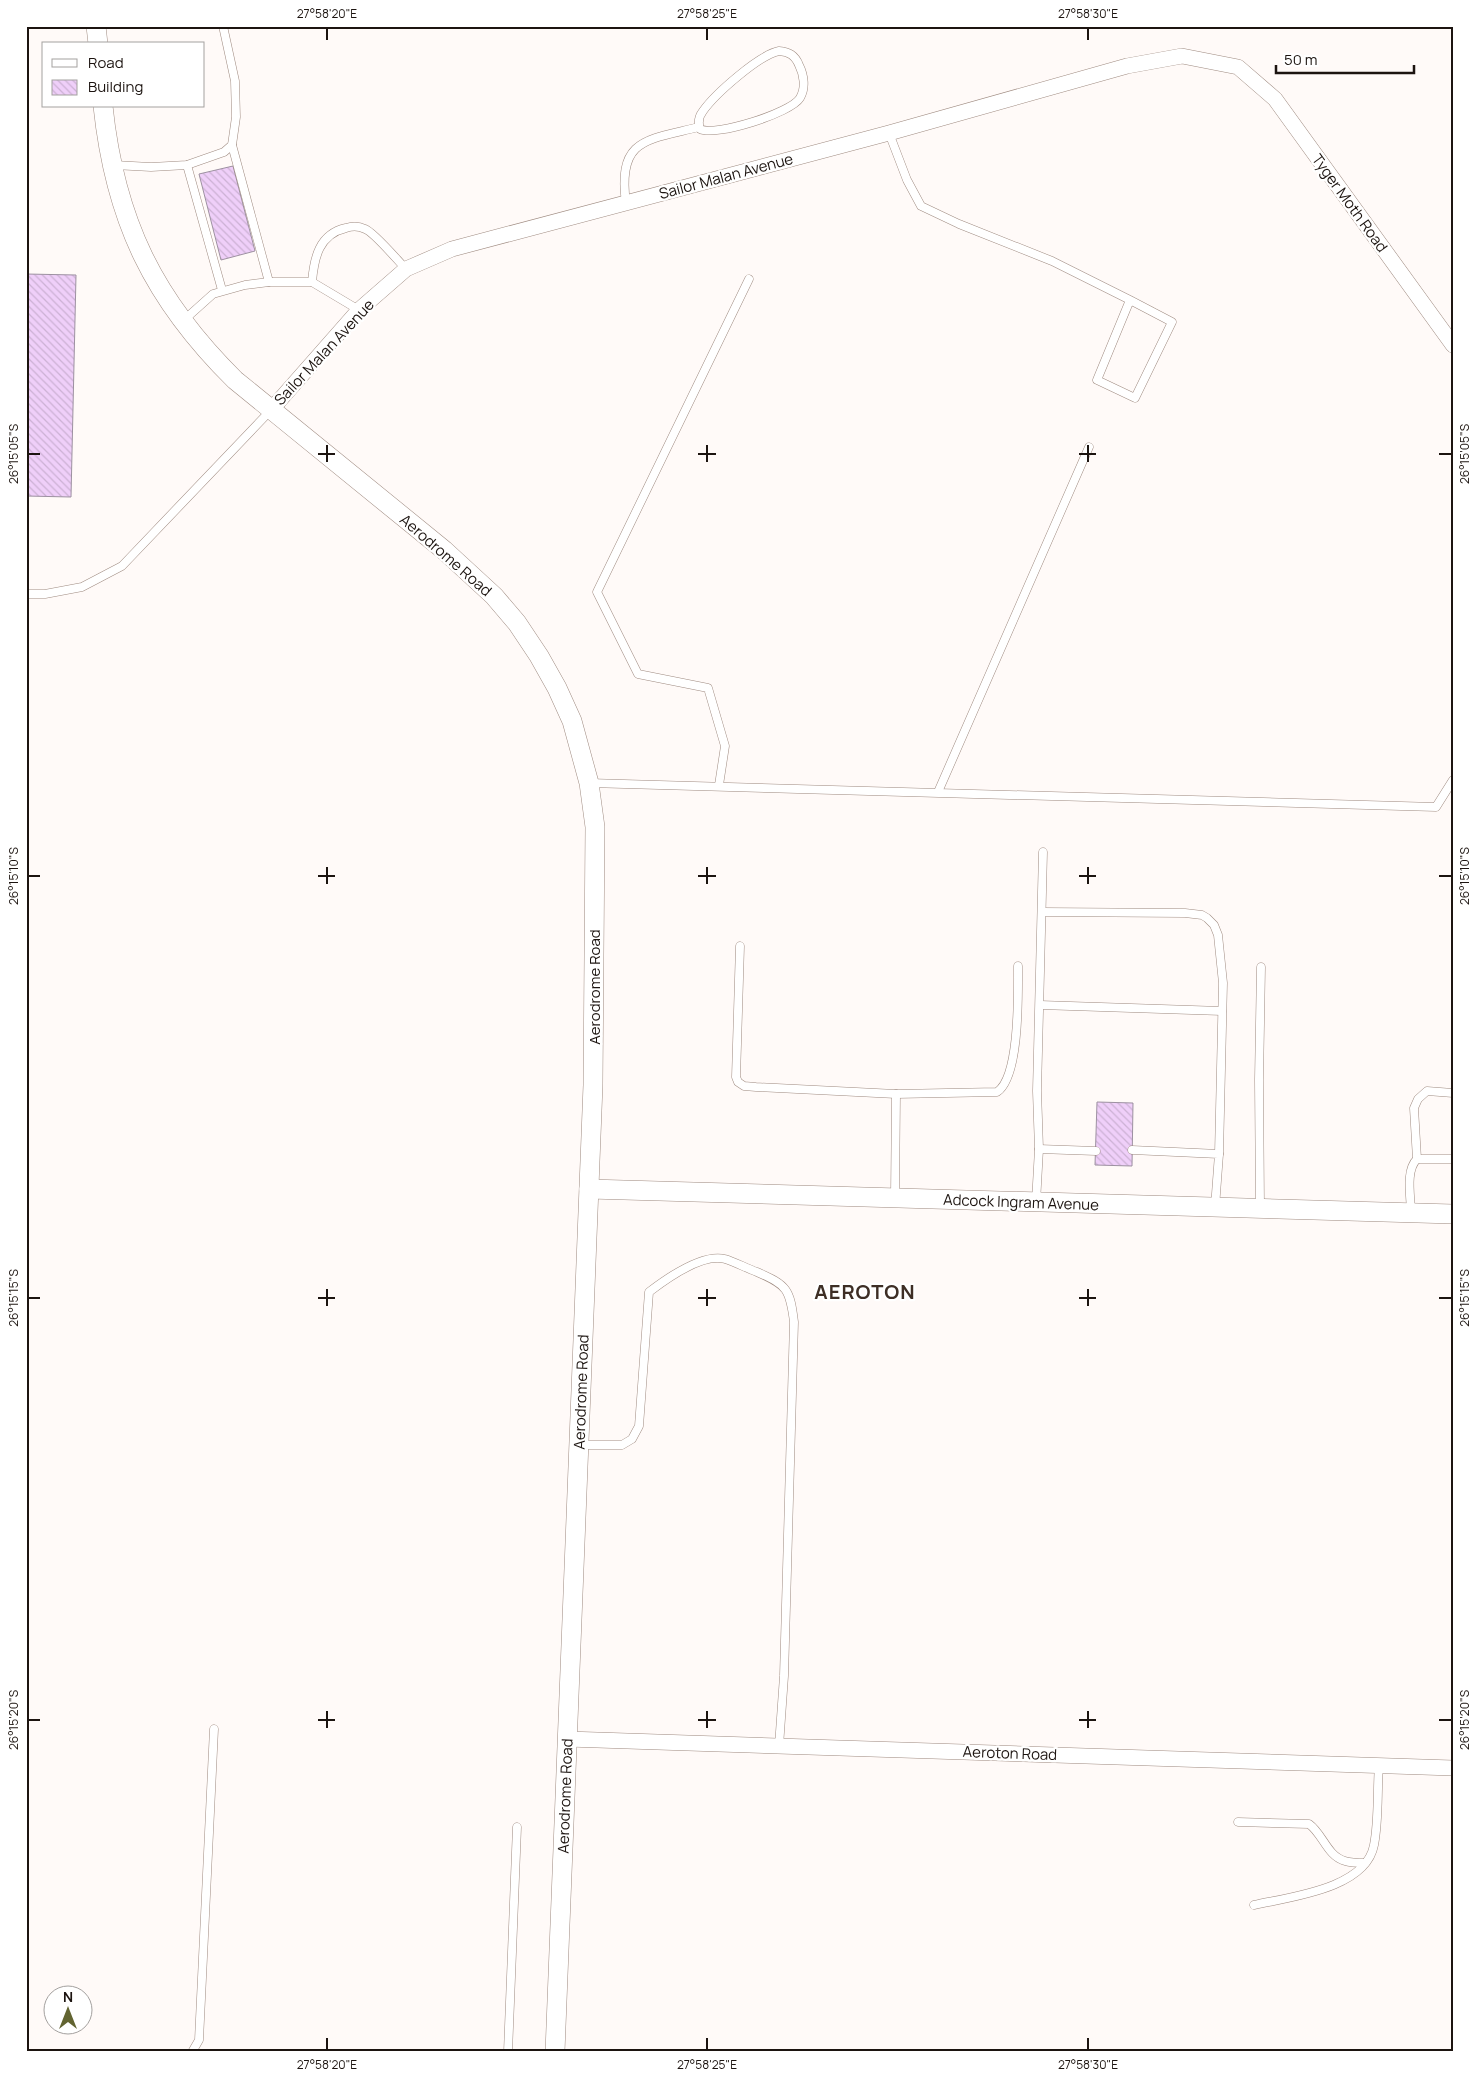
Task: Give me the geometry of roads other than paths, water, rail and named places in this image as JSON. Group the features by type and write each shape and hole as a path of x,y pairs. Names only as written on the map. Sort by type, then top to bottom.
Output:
{"street":[{"path":"96,26 98,42"},
{"name":"Sailor Malan Avenue","path":"271,410 359,310 406,269 452,249 889,133 1127,66 1182,56 1238,67"},
{"name":"Tyger Moth Road","path":"1238,67 1275,99 1453,346"},
{"name":"Aerodrome Road","path":"103,108 112,165 129,228 147,267 182,322 218,363 271,410 472,575 517,623 540,656 572,721 589,783 595,827 596,884 594,1085 555,2052"},
{"name":"Adcock Ingram Avenue","path":"589,1189 1453,1214"},
{"name":"Aeroton Road","path":"567,1739 1453,1768"}],"lane":[{"path":"223,26 235,81 236,118 232,144 269,282"},
{"path":"626,203 623,175 626,163 637,148 652,139 699,127 706,132 712,132 770,117 794,105 800,98 804,85 803,76 796,59 790,53 779,51 758,60 702,111 699,118 699,127"},
{"path":"889,133 907,180 921,206 959,224 1052,261 1130,300 1172,322 1135,398 1096,380 1130,300"},
{"path":"112,165 151,167 187,165 224,152 232,144"},
{"path":"187,165 222,290"},
{"path":"312,282 314,261 324,239 337,230 353,226 367,229 406,269"},
{"path":"720,785 725,746 708,688 638,674 597,592 748,279"},
{"path":"182,322 213,294 222,290 269,282 312,282 359,310"},
{"path":"26,594 45,594 82,587 122,566 271,410"},
{"path":"938,792 1089,448"},
{"path":"589,783 720,785 1436,807 1453,780"},
{"path":"1036,1202 1039,1148 1037,1091 1042,852"},
{"path":"1042,912 1185,913 1202,915 1214,925 1218,935 1222,974 1219,1154 1215,1207"},
{"path":"740,946 738,1082 744,1086 756,1087 896,1094 997,1092 1002,1089 1010,1074 1015,1046 1018,966"},
{"path":"1260,1208 1259,1080 1262,967"},
{"path":"1040,1005 1222,1010"},
{"path":"1410,1213 1410,1172 1412,1164 1416,1159 1414,1108 1418,1099 1427,1091 1453,1093"},
{"path":"895,1199 896,1094"},
{"path":"1039,1148 1096,1151"},
{"path":"1132,1150 1219,1154"},
{"path":"1416,1159 1453,1159"},
{"path":"579,1445 622,1445 632,1439 639,1426 649,1292 669,1276 703,1261 723,1258 779,1281 791,1298 794,1322 784,1676 779,1746"},
{"path":"192,2052 199,2040 214,1729"},
{"path":"1254,1905 1324,1889 1347,1879 1365,1863 1374,1847 1379,1765"},
{"path":"1238,1822 1309,1824 1318,1830 1332,1855 1344,1861 1365,1863"},
{"path":"508,2052 517,1827"}],"district":[{"name":"AEROTON","path":"865,1291"}]}
